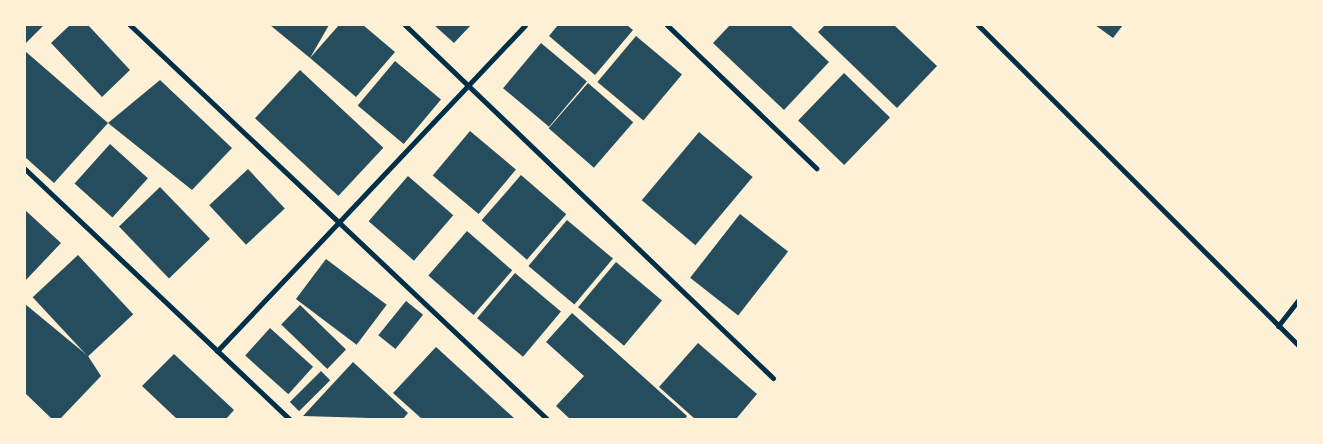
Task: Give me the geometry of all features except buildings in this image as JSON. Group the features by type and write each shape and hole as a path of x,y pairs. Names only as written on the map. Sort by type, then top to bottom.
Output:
{"street":[{"path":"130,25 341,222 547,419"},
{"path":"405,25 773,378"},
{"path":"217,351 341,222 467,84 525,25"},
{"path":"667,25 816,168"},
{"path":"978,25 1298,345"},
{"path":"25,170 289,419"},
{"path":"1278,326 1298,300"}]}
